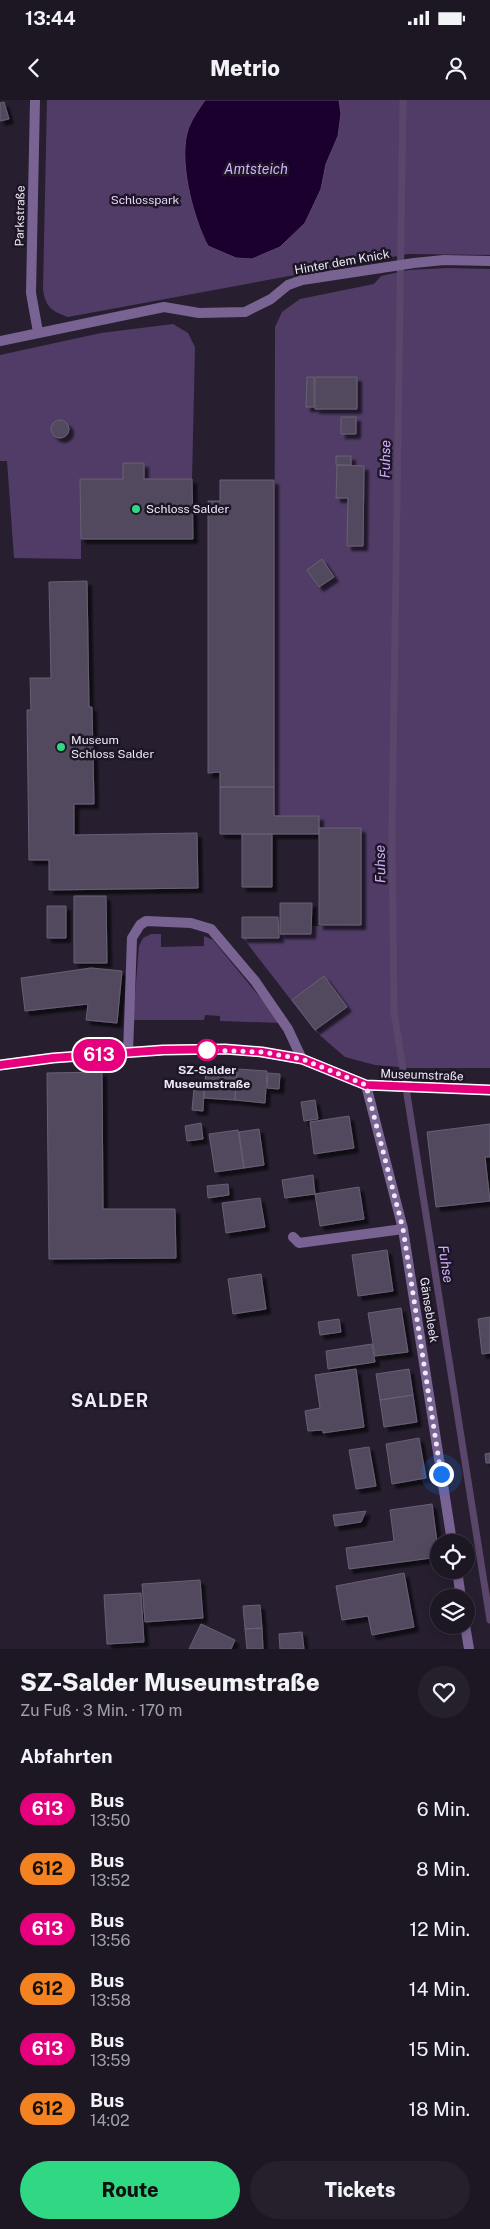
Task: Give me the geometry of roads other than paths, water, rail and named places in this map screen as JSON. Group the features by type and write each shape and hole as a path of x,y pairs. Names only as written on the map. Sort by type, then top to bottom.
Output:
{"main road":[{"name":"Museumstraße","path":"0,1065 53,1058 225,1049 262,1052 302,1059 366,1085 394,1088 490,1090"}],"street":[{"name":"Parkstraße","path":"35,100 31,293 38,332"},
{"name":"Hinter dem Knick","path":"0,341 164,307 199,313 245,312 271,300 288,285 302,280 414,263 444,260 490,261"},
{"path":"128,1053 132,938 140,925 146,921 202,924 211,929 255,981 288,1029 302,1059"},
{"name":"Gänsebleek","path":"366,1085 403,1229 451,1534"},
{"path":"294,1237 299,1243 403,1229"},
{"path":"466,1634 469,1649"}],"water":[{"name":"Amtsteich","path":"205,100 339,100 341,114 338,136 326,164 321,189 305,223 280,247 252,259 236,258 208,246 192,204 186,170 186,140 189,127"}],"waterway":[{"name":"Fuhse","path":"403,100 392,832 394,1012 490,1620"}],"place":[{"name":"Schloss Salder","path":"136,509"},
{"name":"Museum Schloss Salder","path":"61,747"},
{"name":"SZ-Salder Museumstraße","path":"207,1050"}],"district":[{"name":"SALDER","path":"110,1401"}],"park label":[{"name":"Schlosspark","path":"145,200"}]}
